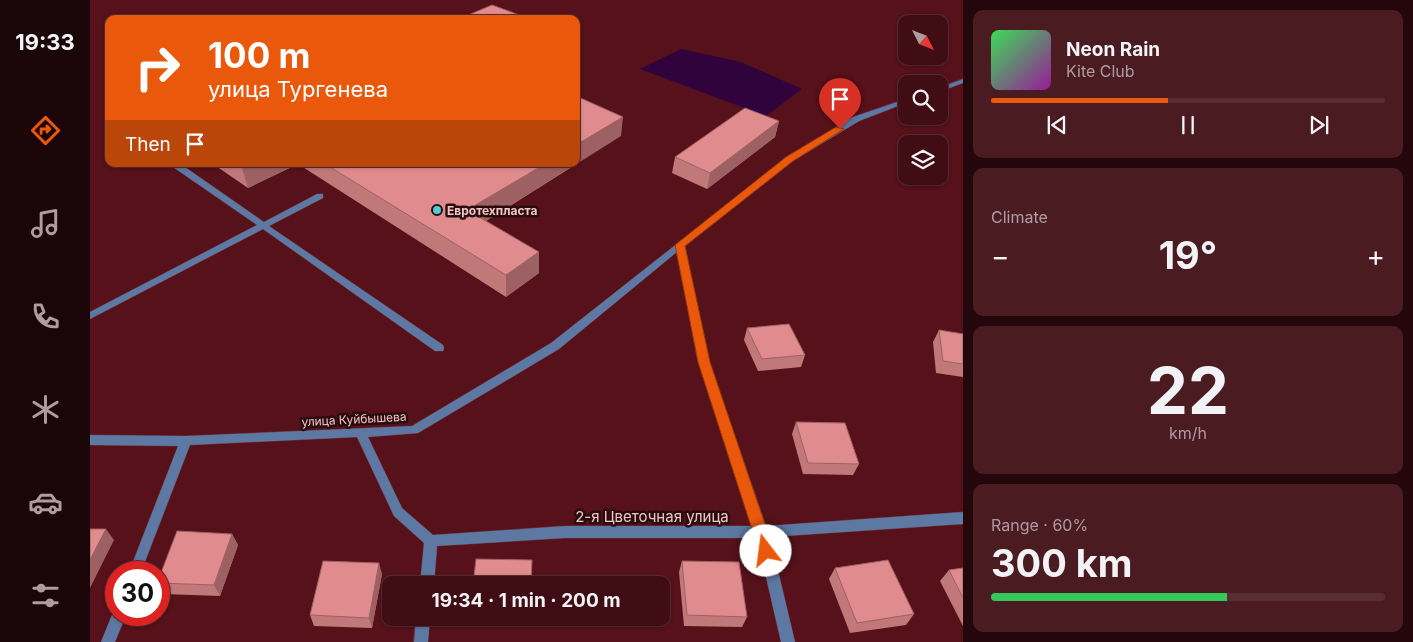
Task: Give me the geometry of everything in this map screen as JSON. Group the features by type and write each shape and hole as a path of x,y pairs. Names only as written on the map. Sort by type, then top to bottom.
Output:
{"street":[{"path":"948,87 963,81"},
{"name":"улица Куйбышева","path":"90,440 186,441 414,430 555,346 790,159 856,119 898,105"},
{"path":"179,167 439,348"},
{"path":"90,316 320,196"},
{"path":"680,245 704,362 762,532 788,642"},
{"path":"360,432 398,512 431,541 427,576"},
{"path":"139,561 186,441"},
{"name":"2-я Цветочная улица","path":"431,541 566,532 762,532 963,518"},
{"path":"108,642 115,626"},
{"path":"421,642 422,626"}],"shaded area":[{"path":"681,49 741,62 802,89 766,116 640,69"}],"building":[{"path":"492,5 519,15 468,15"},
{"path":"580,98 623,117 580,143"},
{"path":"745,108 779,121 710,173 675,157"},
{"path":"330,167 540,167 467,210 539,252 506,275"},
{"path":"789,324 805,355 762,359 747,328"},
{"path":"939,330 963,334 963,364 943,361"},
{"path":"796,422 845,423 859,464 808,463"},
{"path":"90,529 106,529 90,560"},
{"path":"177,531 232,534 214,585 170,583 170,561 166,561"},
{"path":"476,559 532,560 531,576 474,576"},
{"path":"888,560 914,614 857,623 835,568"},
{"path":"323,561 379,563 369,618 310,615"},
{"path":"682,561 739,562 747,617 687,615"},
{"path":"963,568 963,598 949,570"}],"place":[{"name":"Евротехпласта","path":"437,210"}],"route":[{"path":"766,551 762,532 704,362 680,245 790,159 840,129"}]}
